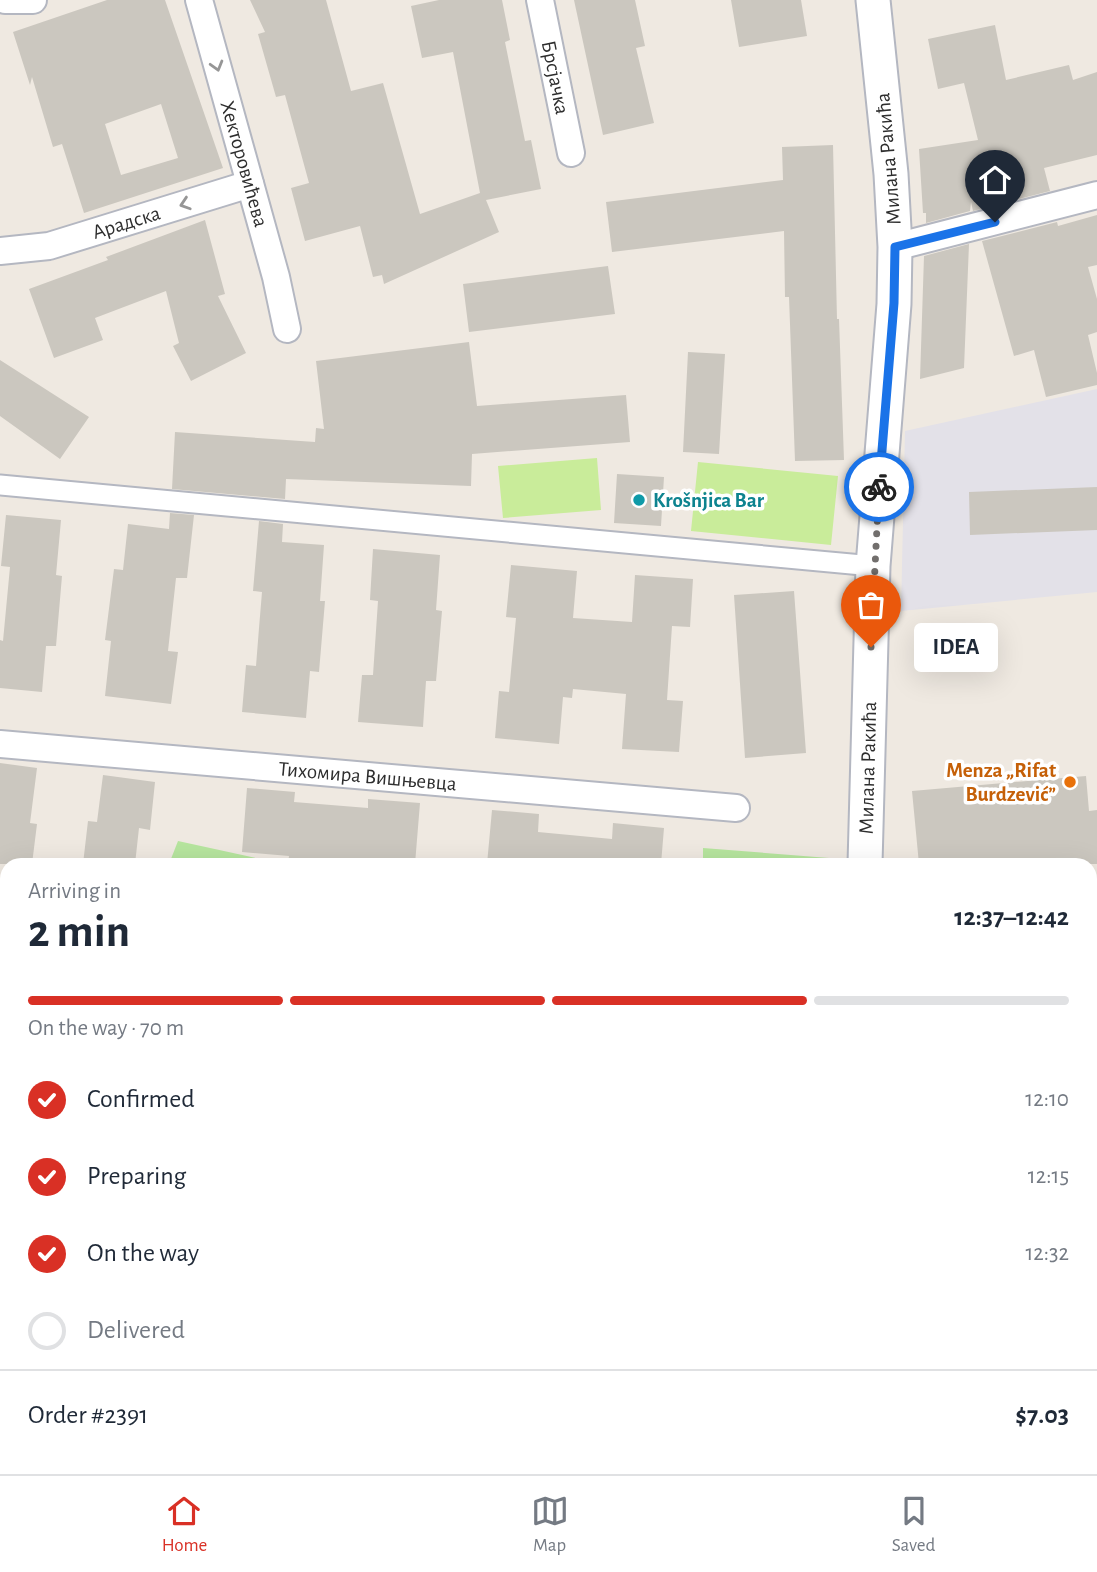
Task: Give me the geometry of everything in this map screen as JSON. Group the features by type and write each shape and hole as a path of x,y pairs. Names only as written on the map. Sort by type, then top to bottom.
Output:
{"street":[{"path":"5,0 33,0"},
{"name":"Хекторовићева","path":"199,0 276,277 287,329"},
{"name":"Брсјачка","path":"540,0 571,153"},
{"name":"Милана Ракића","path":"865,858 873,566 894,303 895,247 891,174 873,0"},
{"name":"Арадска","path":"0,251 49,246 250,184"},
{"path":"895,247 1097,195"},
{"path":"0,485 873,566"},
{"name":"Тихомира Вишњевца","path":"0,744 736,808"}],"shaded area":[{"path":"1097,389 1097,592 901,611 905,431"}],"green space":[{"path":"597,458 601,510 503,518 498,466"},
{"path":"698,462 838,476 831,545 691,531"},
{"path":"178,841 256,858 171,858"},
{"path":"703,848 829,858 703,858"}],"building":[{"path":"107,0 165,0 223,168 84,213 62,144 53,147 32,77 30,85 13,32","holes":["161,104 178,158 121,175 105,124"]},
{"path":"250,0 326,0 351,91 383,83 420,214 480,193 453,52 422,58 411,6 439,0 502,0 510,40 505,42 525,141 531,140 541,189 486,200 499,232 384,284 382,275 373,277 360,226 305,241 291,188 309,183 285,95 276,97 258,34 265,32"},
{"path":"574,0 635,0 645,46 636,48 654,123 603,135"},
{"path":"731,0 801,0 807,36 739,47"},
{"path":"995,25 1006,80 1069,65 1073,80 1097,72 1097,155 1044,168 1050,191 973,211 971,202 970,211 926,223 919,149 978,140 964,83 938,89 928,39"},
{"path":"833,145 844,460 795,461 789,297 785,297 784,231 612,252 606,202 783,180 782,147"},
{"path":"1097,215 1097,265 1088,267 1097,299 1097,332 1088,335 1097,373 1097,385 1046,397 1034,350 1014,356 982,241 1057,222 1058,226"},
{"path":"205,220 225,294 218,296 246,353 191,381 173,346 179,343 166,291 95,318 103,340 54,358 29,289"},
{"path":"969,244 964,368 920,379 924,256"},
{"path":"608,266 615,314 469,332 463,284"},
{"path":"469,342 477,406 626,395 630,442 472,454 471,486 286,479 285,499 172,489 175,432 315,442 316,428 324,429 316,361"},
{"path":"688,352 725,354 719,454 683,452"},
{"path":"0,360 89,417 60,459 0,416"},
{"name":"Krošnjica Bar","path":"617,474 664,477 661,526 614,523"},
{"path":"1097,487 1097,530 970,535 969,492"},
{"path":"170,513 194,515 187,578 176,578 168,651 178,652 171,704 105,696 111,641 105,640 114,569 123,570 128,524 169,529"},
{"path":"6,515 61,520 56,575 62,576 56,646 46,646 42,692 0,688 0,640 3,641 10,567 1,566"},
{"path":"259,521 283,524 282,542 324,545 320,601 325,601 319,672 310,671 306,718 242,712 246,665 256,666 262,592 253,591"},
{"path":"373,549 440,555 436,610 442,611 436,681 426,681 423,727 358,722 362,675 373,675 378,601 370,600"},
{"path":"511,565 577,571 573,618 632,622 635,575 693,579 690,627 672,626 667,700 683,701 679,752 622,749 626,694 573,689 572,698 563,697 559,744 495,738 499,691 509,692 516,618 506,617"},
{"path":"794,591 806,753 745,758 734,595"},
{"path":"0,763 37,768 30,823 37,824 33,858 0,858"},
{"path":"103,775 155,782 150,830 139,828 136,858 84,858 88,821 97,822"},
{"path":"1086,776 1089,811 1097,810 1097,858 918,858 912,791"},
{"path":"247,788 295,792 294,802 368,808 368,799 420,803 415,858 289,858 242,852"},
{"path":"492,810 539,814 538,832 612,839 613,823 664,828 662,858 488,858"}],"way so far":[{"path":"871,647 879,487"}],"place":[{"name":"Krošnjica Bar","path":"639,500"},
{"name":"IDEA","path":"871,647"},
{"name":"Menza „Rifat Burdzević”","path":"1070,782"}],"route":[{"path":"879,487 894,303 895,247 995,222"}]}
